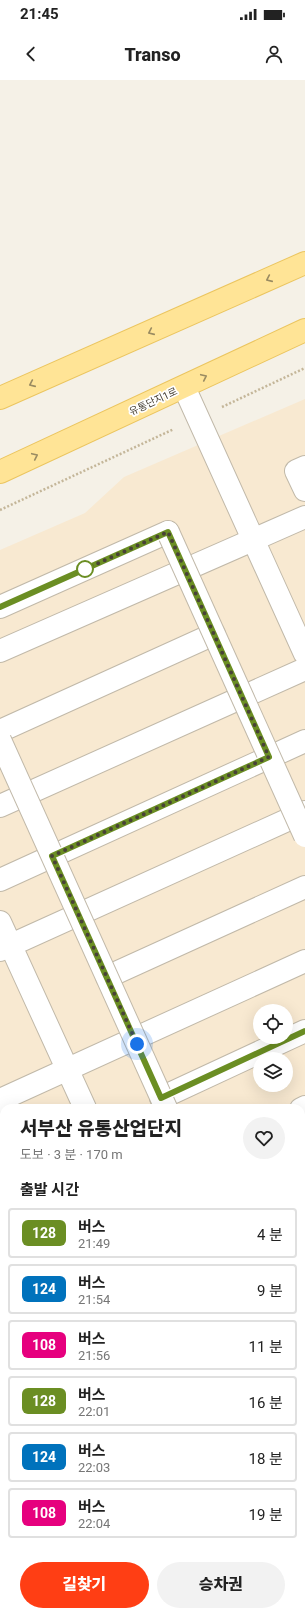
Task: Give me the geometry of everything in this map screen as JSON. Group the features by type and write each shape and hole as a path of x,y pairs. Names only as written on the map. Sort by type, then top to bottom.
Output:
{"main road":[{"path":"0,398 305,263"},
{"name":"유통단지1로","path":"0,472 305,330"}],"lane":[{"path":"184,387 305,654"},
{"path":"0,651 305,517"},
{"path":"0,607 168,532 305,836"},
{"path":"0,732 214,634"},
{"path":"0,806 305,669"},
{"path":"0,740 164,1103 305,1031"},
{"path":"0,880 305,741"},
{"path":"5,947 305,812"},
{"path":"107,978 305,887"},
{"path":"0,922 5,947 83,1104"},
{"path":"0,1100 305,961"}],"path":[{"path":"0,510 305,368"}],"shaded area":[{"path":"305,399 305,1104 0,1104 0,550 85,513 124,477"}],"bus line":[{"name":"128","path":"0,607 168,532 269,757 52,856 161,1098 305,1031"}],"route":[{"path":"85,569 84,570 168,532 269,757 52,856 137,1044"}]}
